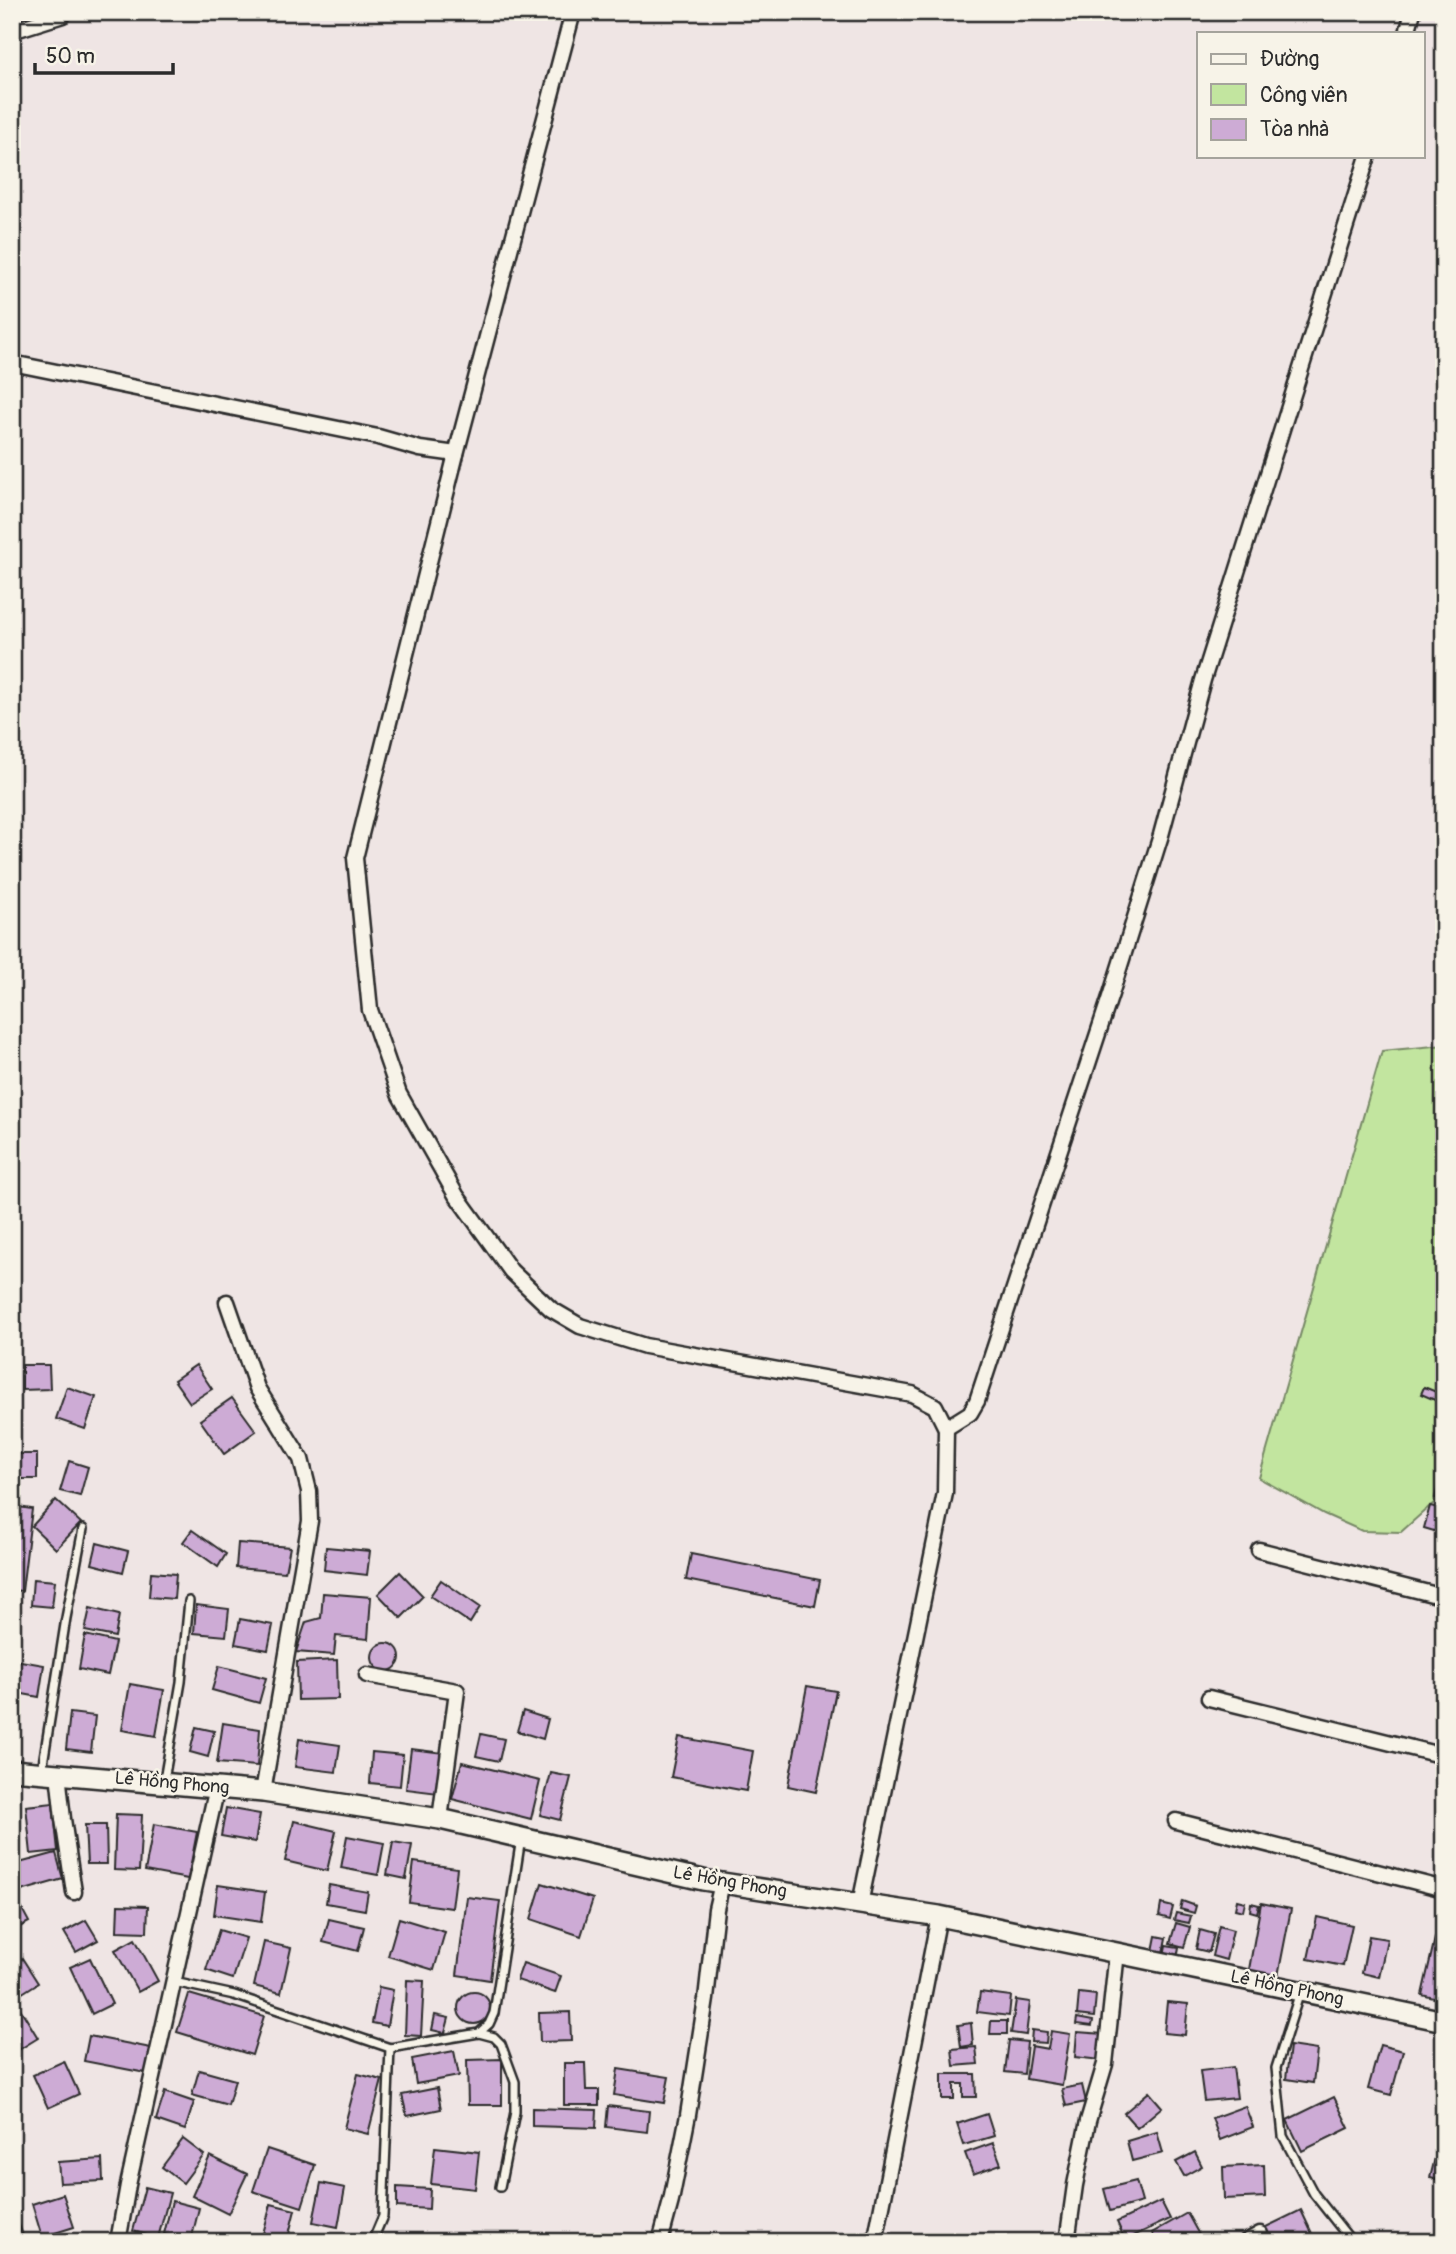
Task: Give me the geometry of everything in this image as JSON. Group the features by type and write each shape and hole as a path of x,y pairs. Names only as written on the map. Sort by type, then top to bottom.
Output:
{"street":[{"path":"573,12 456,454 355,859 370,1010 398,1094 456,1195 511,1271 551,1309 580,1326 645,1346 912,1394 935,1406 946,1428 945,1493 860,1904"},
{"path":"1407,32 1413,12"},
{"path":"12,31 63,15"},
{"path":"946,1428 970,1413 977,1401 1161,835 1207,668 1367,158"},
{"path":"12,363 378,437 420,449 456,454"},
{"path":"227,1302 257,1388 301,1459 309,1490 310,1521 263,1792"},
{"path":"1259,1550 1444,1597"},
{"path":"367,1675 457,1691 440,1819"},
{"path":"1209,1698 1444,1756"},
{"name":"Lê Hồng Phong","path":"12,1770 263,1792 440,1819 722,1882 939,1916 1444,2021"},
{"path":"50,1772 63,1819 74,1892"},
{"path":"120,2242 128,2185 217,1787"},
{"path":"1176,1821 1444,1889"},
{"path":"660,2242 688,2115 722,1882"},
{"path":"875,2242 939,1916"},
{"path":"1067,2242 1088,2121 1105,2064 1117,1952"},
{"path":"1246,2242 1260,2234"}],"lane":[{"path":"50,1772 66,1618 83,1529"},
{"path":"164,1783 181,1682 189,1601"},
{"path":"479,2033 489,2024 495,2013 521,1837"},
{"path":"174,1982 234,1995 390,2048 479,2033 494,2037 501,2044 515,2082 515,2112 500,2187"},
{"path":"1300,1991 1276,2068 1283,2136 1314,2194 1352,2242"},
{"path":"372,2242 383,2216 390,2048"},
{"path":"12,2220 20,2242"},
{"path":"110,2242 120,2242"}],"green space":[{"path":"1444,1045 1444,1496 1401,1532 1362,1531 1324,1514 1259,1478 1382,1051"}],"building":[{"path":"24,12 46,12 29,22"},
{"path":"22,1365 49,1365 50,1389 22,1390"},
{"path":"196,1365 212,1389 190,1403 174,1380"},
{"path":"67,1387 96,1397 85,1429 56,1419"},
{"path":"1424,1387 1444,1395 1442,1403 1421,1394"},
{"path":"232,1398 256,1431 224,1454 200,1420"},
{"path":"12,1454 37,1454 37,1479 12,1479"},
{"path":"69,1461 88,1467 80,1496 60,1491"},
{"path":"1439,1481 1444,1482 1444,1500 1435,1498"},
{"path":"56,1500 81,1523 56,1549 32,1526"},
{"path":"12,1506 32,1509 22,1591 12,1590"},
{"path":"1430,1506 1444,1509 1444,1534 1424,1528"},
{"path":"192,1530 226,1554 218,1567 183,1542"},
{"path":"97,1543 128,1551 123,1572 92,1564"},
{"path":"238,1543 290,1547 285,1572 236,1568"},
{"path":"326,1547 370,1551 367,1575 324,1570"},
{"path":"691,1554 820,1580 815,1606 686,1580"},
{"path":"151,1572 176,1574 174,1599 149,1597"},
{"path":"400,1572 423,1596 401,1618 378,1594"},
{"path":"33,1579 55,1581 52,1607 31,1605"},
{"path":"441,1580 480,1607 470,1623 430,1596"},
{"path":"323,1593 371,1597 368,1639 336,1636 334,1655 296,1652 306,1622 321,1618"},
{"path":"196,1605 229,1609 226,1636 194,1633"},
{"path":"90,1608 119,1615 115,1637 85,1631"},
{"path":"240,1619 273,1625 268,1650 235,1644"},
{"path":"85,1635 115,1642 108,1675 79,1669"},
{"path":"386,1643 396,1647 400,1657 396,1667 386,1671 376,1667 372,1657 376,1647"},
{"path":"15,1660 44,1665 39,1697 12,1692"},
{"path":"337,1660 338,1699 298,1700 297,1662"},
{"path":"219,1666 266,1678 259,1703 212,1690"},
{"path":"130,1684 164,1690 156,1736 122,1730"},
{"path":"807,1686 836,1691 816,1792 788,1786"},
{"path":"523,1711 548,1719 543,1739 517,1731"},
{"path":"70,1713 95,1716 91,1752 66,1749"},
{"path":"223,1723 260,1729 257,1766 217,1763"},
{"path":"196,1727 214,1731 208,1757 190,1752"},
{"path":"481,1734 504,1739 499,1761 476,1756"},
{"path":"679,1737 753,1751 746,1791 671,1777"},
{"path":"299,1739 340,1745 336,1772 295,1767"},
{"path":"411,1749 444,1753 438,1793 406,1789"},
{"path":"372,1752 403,1755 400,1786 370,1783"},
{"path":"462,1762 540,1781 531,1819 452,1799"},
{"path":"551,1773 571,1777 560,1820 540,1815"},
{"path":"53,1803 58,1851 31,1854 26,1806"},
{"path":"226,1808 260,1814 255,1842 221,1836"},
{"path":"116,1814 142,1815 139,1871 114,1870"},
{"path":"294,1821 336,1831 327,1871 285,1861"},
{"path":"154,1824 197,1832 188,1879 145,1871"},
{"path":"85,1825 106,1825 107,1864 87,1864"},
{"path":"347,1836 384,1843 378,1875 341,1868"},
{"path":"393,1842 412,1845 406,1879 387,1875"},
{"path":"56,1853 63,1879 18,1892 12,1865"},
{"path":"414,1862 457,1868 452,1908 409,1902"},
{"path":"542,1883 593,1899 581,1936 531,1919"},
{"path":"218,1885 265,1892 261,1922 214,1915"},
{"path":"329,1885 368,1892 365,1910 326,1903"},
{"path":"15,1896 29,1922 12,1931 12,1898"},
{"path":"467,1897 500,1901 490,1980 457,1975"},
{"path":"1237,1900 1245,1902 1243,1911 1235,1909"},
{"path":"1182,1901 1196,1906 1194,1913 1180,1909"},
{"path":"1251,1903 1259,1905 1257,1913 1250,1911"},
{"path":"1261,1903 1291,1909 1277,1981 1248,1975"},
{"path":"1161,1904 1173,1907 1170,1919 1159,1916"},
{"path":"118,1905 148,1906 147,1932 117,1931"},
{"path":"1176,1913 1191,1916 1189,1923 1174,1920"},
{"path":"1317,1917 1352,1925 1343,1966 1308,1959"},
{"path":"399,1918 445,1932 434,1970 388,1956"},
{"path":"329,1919 364,1927 358,1951 323,1942"},
{"path":"86,1920 98,1940 76,1952 64,1932"},
{"path":"1176,1923 1190,1927 1184,1947 1170,1943"},
{"path":"1219,1926 1233,1930 1226,1960 1212,1956"},
{"path":"219,1930 246,1938 233,1979 206,1970"},
{"path":"1200,1930 1214,1934 1209,1952 1196,1949"},
{"path":"1156,1936 1166,1938 1163,1953 1153,1951"},
{"path":"1369,1936 1387,1939 1379,1977 1362,1973"},
{"path":"1435,1938 1444,1940 1444,1988 1441,1988 1438,1999 1422,1995"},
{"path":"135,1939 158,1981 138,1992 115,1950"},
{"path":"264,1942 291,1948 281,1993 254,1986"},
{"path":"1166,1945 1179,1947 1177,1958 1164,1956"},
{"path":"22,1958 38,1983 16,1997 12,1991 12,1965"},
{"path":"90,1958 112,2004 92,2014 70,1967"},
{"path":"523,1963 561,1976 555,1993 517,1980"},
{"path":"407,1980 424,1981 421,2036 405,2035"},
{"path":"379,1987 393,1990 387,2026 372,2023"},
{"path":"474,1992 485,1997 490,2008 485,2019 474,2024 463,2019 458,2008 463,1997"},
{"path":"980,1992 1011,1996 1009,2016 977,2012"},
{"path":"1079,1993 1096,1995 1094,2017 1077,2015"},
{"path":"189,1994 264,2016 252,2055 177,2032"},
{"path":"1016,2000 1030,2002 1026,2035 1011,2033"},
{"path":"1167,2002 1188,2004 1185,2035 1164,2033"},
{"path":"18,2005 38,2038 12,2054 12,2009"},
{"path":"570,2012 571,2041 540,2042 539,2013"},
{"path":"435,2015 449,2018 445,2033 432,2030"},
{"path":"1077,2018 1093,2021 1092,2026 1076,2024"},
{"path":"991,2021 1007,2021 1007,2034 990,2034"},
{"path":"971,2023 973,2045 961,2047 958,2025"},
{"path":"1032,2030 1047,2032 1046,2043 1031,2042"},
{"path":"1051,2031 1070,2034 1062,2085 1026,2079 1031,2046 1048,2049"},
{"path":"1077,2032 1103,2034 1100,2060 1075,2057"},
{"path":"89,2036 151,2048 146,2073 84,2061"},
{"path":"1009,2040 1027,2042 1024,2074 1005,2072"},
{"path":"1380,2045 1403,2051 1391,2095 1368,2089"},
{"path":"1290,2046 1317,2050 1313,2083 1286,2079"},
{"path":"976,2047 978,2064 954,2066 952,2049"},
{"path":"454,2051 459,2076 416,2084 412,2059"},
{"path":"502,2059 502,2105 468,2105 467,2060"},
{"path":"1442,2059 1444,2060 1444,2091 1435,2088"},
{"path":"64,2061 79,2094 48,2108 33,2075"},
{"path":"564,2063 585,2063 586,2090 599,2090 599,2105 564,2105"},
{"path":"1233,2067 1237,2098 1204,2101 1200,2071"},
{"path":"618,2069 669,2077 664,2103 614,2095"},
{"path":"199,2070 235,2080 228,2105 192,2095"},
{"path":"358,2074 382,2080 368,2134 344,2128"},
{"path":"942,2074 975,2074 976,2097 963,2097 963,2084 954,2084 954,2099 942,2099"},
{"path":"1082,2085 1086,2102 1066,2106 1062,2089"},
{"path":"437,2088 441,2109 407,2116 402,2095"},
{"path":"165,2092 194,2102 185,2130 156,2120"},
{"path":"1149,2092 1162,2107 1137,2128 1124,2113"},
{"path":"1334,2097 1349,2128 1302,2151 1287,2120"},
{"path":"608,2106 649,2111 647,2132 606,2127"},
{"path":"1245,2106 1253,2127 1220,2140 1212,2118"},
{"path":"532,2108 597,2110 596,2128 532,2126"},
{"path":"987,2114 994,2136 964,2145 957,2124"},
{"path":"1157,2132 1163,2153 1132,2161 1127,2141"},
{"path":"183,2139 204,2155 183,2183 162,2167"},
{"path":"993,2143 1001,2164 973,2174 965,2153"},
{"path":"435,2147 479,2152 475,2189 431,2184"},
{"path":"267,2149 315,2165 302,2207 253,2191"},
{"path":"1195,2152 1202,2166 1184,2176 1176,2162"},
{"path":"210,2156 247,2174 228,2214 192,2196"},
{"path":"1435,2158 1444,2160 1444,2181 1430,2178"},
{"path":"102,2159 103,2181 60,2183 58,2162"},
{"path":"1264,2165 1265,2197 1224,2199 1223,2167"},
{"path":"1136,2181 1142,2202 1110,2211 1104,2189"},
{"path":"321,2183 345,2188 338,2227 313,2222"},
{"path":"145,2187 170,2193 158,2238 133,2231"},
{"path":"397,2187 430,2189 429,2209 397,2207"},
{"path":"63,2194 74,2227 42,2237 32,2204"},
{"path":"172,2201 199,2208 191,2241 164,2234"},
{"path":"1161,2201 1170,2219 1125,2240 1117,2222"},
{"path":"271,2204 295,2210 287,2242 261,2241"},
{"path":"1301,2210 1316,2242 1270,2242 1264,2228"},
{"path":"1187,2213 1203,2242 1157,2242 1152,2233"}]}
